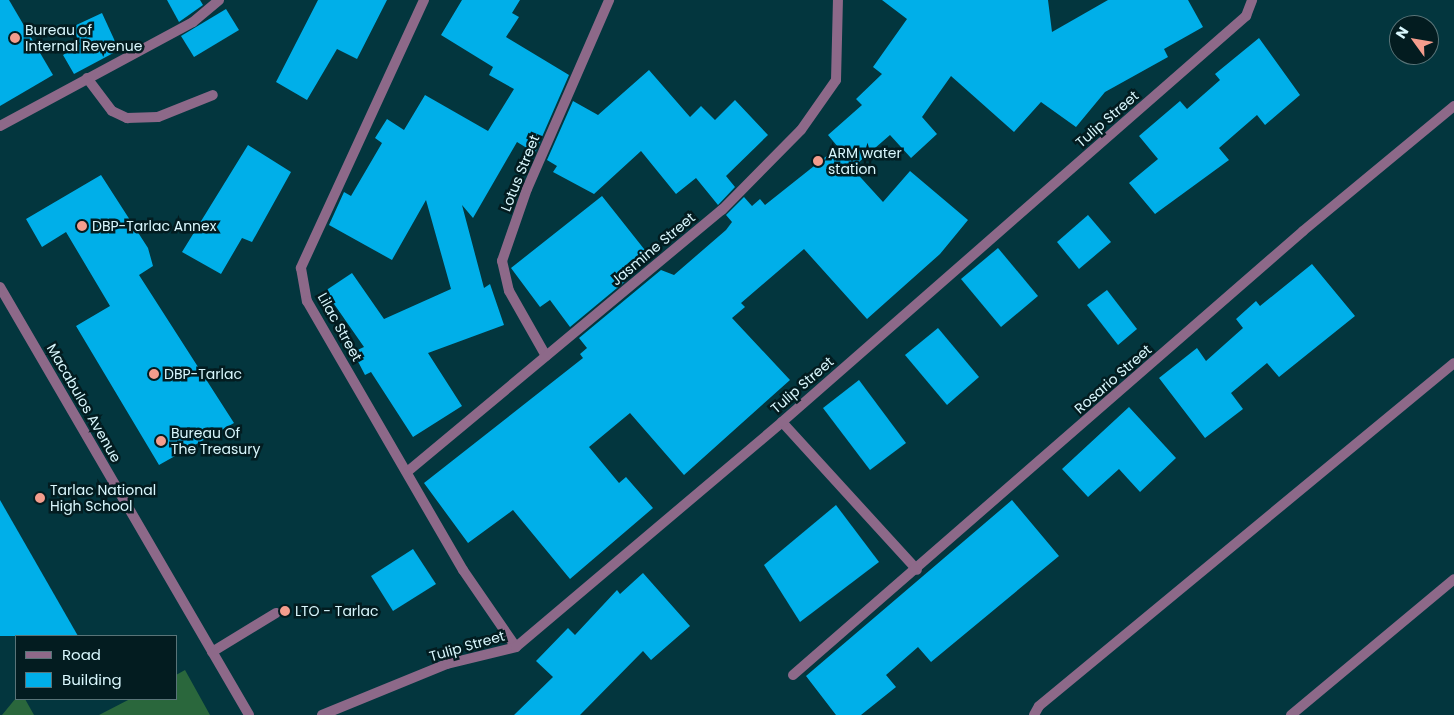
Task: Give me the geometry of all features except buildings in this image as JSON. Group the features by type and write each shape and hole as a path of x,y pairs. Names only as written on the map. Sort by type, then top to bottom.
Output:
{"street":[{"path":"0,126 193,22 219,0"},
{"name":"Lilac Street","path":"424,0 301,268 307,301 463,570 516,647"},
{"name":"Lotus Street","path":"546,356 509,291 502,261 526,189 609,0"},
{"name":"Jasmine Street","path":"407,472 722,210 801,130 836,80 838,0"},
{"name":"Tulip Street","path":"322,715 440,667 516,647 782,422 1246,16 1252,0"},
{"path":"87,78 112,111 127,118 158,117 214,95"},
{"name":"Rosario Street","path":"793,675 917,570 1303,231 1454,106"},
{"name":"Macabulos Avenue","path":"0,286 249,715"},
{"path":"1034,715 1039,706 1454,363"},
{"path":"782,422 917,570"},
{"path":"1291,715 1454,579"},
{"path":"212,652 276,612"}],"green space":[{"path":"185,670 210,715 99,715 128,700 178,700 178,674"},
{"path":"15,699 26,700 34,715 2,715"}],"place":[{"name":"Bureau of Internal Revenue","path":"15,38"},
{"name":"ARM water station","path":"818,161"},
{"name":"DBP-Tarlac Annex","path":"82,226"},
{"name":"DBP-Tarlac","path":"154,374"},
{"name":"Bureau Of The Treasury","path":"161,441"},
{"name":"Tarlac National High School","path":"40,498"},
{"name":"LTO - Tarlac","path":"285,611"}]}
